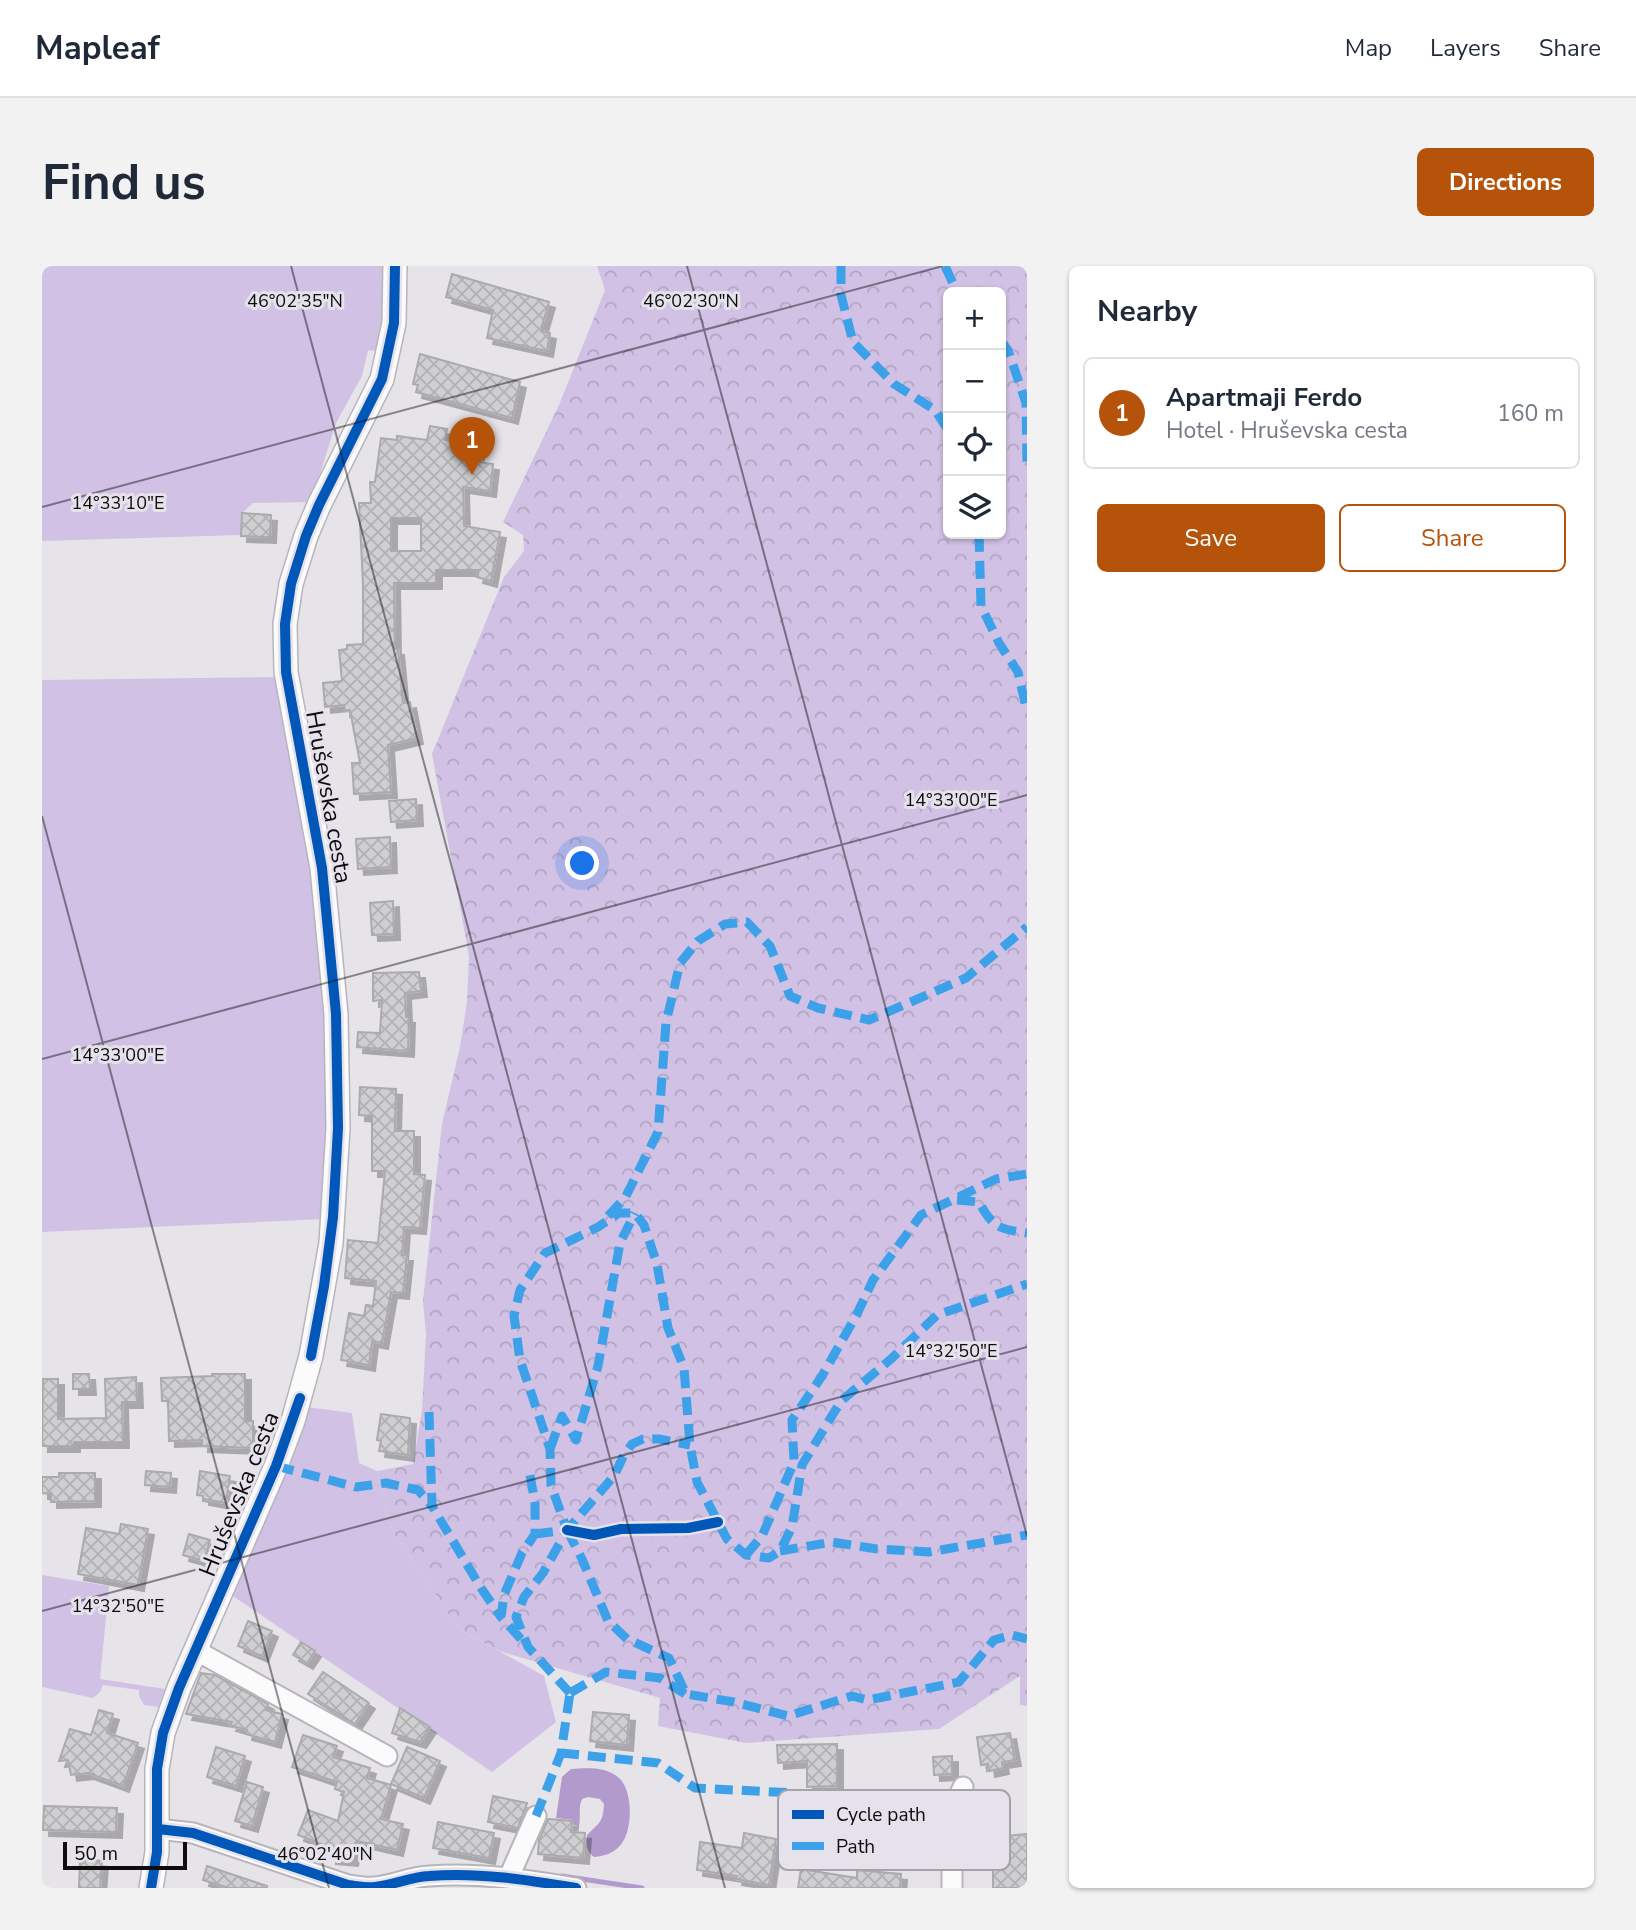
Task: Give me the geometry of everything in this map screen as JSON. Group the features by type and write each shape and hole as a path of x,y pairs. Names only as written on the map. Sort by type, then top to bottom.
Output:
{"street":[{"name":"Hruševska cesta","path":"151,1888 158,1829 156,1784 163,1733 195,1650 276,1466 293,1420 311,1356 331,1243 338,1128 332,953 315,824 289,694 285,624 291,584 306,536 382,379 394,323 396,266"},
{"path":"195,1650 387,1756"},
{"path":"509,1877 537,1816"},
{"path":"158,1829 193,1833 348,1885 374,1888 407,1878 430,1875 509,1877 576,1888"},
{"path":"952,1870 952,1888"}],"green space":[{"path":"42,266 385,266 385,316 378,351 368,350 362,376 336,423 308,502 253,503 242,513 241,535 42,541"},
{"path":"597,266 1027,266 1027,1706 1020,1705 1020,1676 939,1729 746,1743 658,1726 660,1698 499,1651 459,1629 391,1529 377,1471 413,1464 422,1410 426,1335 423,1301 442,1124 460,1047 467,1002 469,956 432,754 504,577 524,551 523,535 503,522 559,405 605,290"},
{"path":"276,677 309,848 326,985 328,1052 324,1219 42,1232 42,680"},
{"path":"307,1407 352,1413 359,1463 377,1471 391,1529 459,1629 544,1676 556,1722 492,1772 230,1594"},
{"path":"42,1575 109,1586 100,1679 165,1689 158,1707 144,1705 139,1690 103,1685 93,1698 42,1687"}],"shaded area":[{"path":"571,1769 607,1771 623,1783 629,1799 630,1819 622,1843 610,1853 594,1857 587,1848 587,1835 603,1815 604,1804 600,1799 582,1799 579,1826 573,1825 573,1820 556,1818 562,1777"}],"building":[{"path":"452,274 549,302 542,326 542,331 550,333 547,351 487,338 493,310 446,297"},
{"path":"420,354 520,382 512,418 416,392 418,385 413,384"},
{"path":"430,426 447,429 445,440 479,444 477,462 493,464 490,491 463,487 464,526 500,532 491,581 477,577 479,570 436,570 436,583 394,583 395,649 398,649 403,703 410,702 417,738 388,745 391,792 354,794 352,763 360,763 350,710 344,711 344,705 325,707 323,683 342,681 339,650 347,649 347,645 363,644 359,503 371,503 370,482 375,482 381,438 397,440 397,436 427,440","holes":["391,518 421,518 421,551 391,551"]},
{"path":"242,513 271,515 270,537 241,536"},
{"path":"416,799 417,820 391,822 389,801"},
{"path":"390,837 391,867 358,869 356,839"},
{"path":"393,901 394,934 372,935 370,903"},
{"path":"419,972 421,991 405,993 406,1017 409,1017 408,1051 357,1047 358,1032 380,1033 382,1000 373,1001 373,973"},
{"path":"360,1087 396,1089 395,1131 414,1131 414,1174 425,1175 420,1228 404,1227 402,1255 407,1255 403,1293 391,1292 382,1343 372,1341 369,1365 341,1360 349,1313 364,1316 366,1305 373,1306 376,1281 345,1278 348,1240 378,1243 385,1171 372,1171 372,1116 359,1115"},
{"path":"73,1374 89,1374 90,1389 73,1389"},
{"path":"245,1374 245,1421 253,1421 253,1448 202,1446 202,1440 169,1441 168,1401 162,1401 161,1378"},
{"path":"136,1377 137,1402 122,1402 123,1442 74,1442 74,1446 42,1446 43,1379 58,1379 58,1419 106,1418 105,1379"},
{"path":"381,1414 410,1418 408,1455 379,1451 381,1441 377,1440"},
{"path":"146,1471 171,1473 170,1487 145,1485"},
{"path":"200,1471 230,1476 226,1503 203,1499 203,1496 197,1495"},
{"path":"59,1473 95,1473 95,1501 51,1502 51,1494 42,1493 42,1477 59,1477"},
{"path":"121,1524 148,1529 138,1585 78,1574 86,1528 119,1534"},
{"path":"189,1534 210,1540 204,1561 183,1555"},
{"path":"248,1621 272,1631 262,1656 238,1646"},
{"path":"301,1642 315,1651 307,1663 293,1655"},
{"path":"323,1672 369,1703 355,1724 308,1694"},
{"path":"201,1673 215,1675 268,1704 266,1710 282,1714 275,1742 246,1734 247,1730 230,1725 232,1722 186,1714"},
{"path":"400,1708 430,1727 420,1742 392,1733"},
{"path":"99,1710 113,1714 107,1733 138,1743 123,1786 88,1773 71,1775 68,1760 59,1761 70,1729 91,1735"},
{"path":"593,1712 629,1715 627,1745 590,1741"},
{"path":"1010,1733 1015,1760 1002,1762 1003,1768 989,1771 988,1764 981,1765 977,1737"},
{"path":"303,1735 337,1746 333,1757 370,1768 367,1778 391,1785 381,1819 403,1824 397,1850 357,1841 352,1860 330,1858 331,1848 298,1835 308,1810 338,1821 344,1792 335,1789 337,1782 292,1767"},
{"path":"837,1744 837,1786 807,1787 807,1761 778,1763 777,1745"},
{"path":"216,1747 245,1756 236,1786 207,1777"},
{"path":"407,1747 440,1761 424,1798 391,1784"},
{"path":"952,1756 952,1774 934,1775 933,1757"},
{"path":"247,1782 263,1787 252,1826 235,1821"},
{"path":"493,1796 527,1803 518,1828 488,1822"},
{"path":"44,1806 117,1808 116,1832 43,1830"},
{"path":"548,1819 572,1821 571,1832 585,1833 583,1858 538,1854 539,1840"},
{"path":"438,1822 494,1833 489,1858 433,1848"},
{"path":"744,1833 776,1839 769,1885 736,1879 737,1876 697,1870 700,1842 742,1848"},
{"path":"1027,1834 1027,1888 993,1888 993,1870 1010,1870 1010,1836"},
{"path":"80,1859 102,1861 100,1888 79,1888"},
{"path":"207,1866 267,1888 229,1888 203,1880"},
{"path":"801,1870 857,1878 857,1870 901,1874 900,1888 798,1888"}],"waterway":[{"path":"562,1876 642,1888"}],"marked path":[{"path":"841,266 841,295 853,342 894,384 935,410 943,422"},
{"path":"945,266 955,287"},
{"path":"1006,347 1026,403 1027,467"},
{"path":"979,539 981,606 999,643 1018,672 1027,712"},
{"path":"608,1216 625,1198 658,1132 666,1023 680,963 698,941 725,924 747,922 770,946 790,996 818,1008 869,1020 966,978 1027,927"},
{"path":"746,1555 762,1536 794,1462 792,1420 822,1376 873,1280 921,1215 996,1179 1027,1174"},
{"path":"957,1200 979,1202 988,1217 998,1226 1027,1233"},
{"path":"570,1693 528,1647 516,1617 524,1597 543,1573 567,1530 551,1485 550,1449 520,1360 514,1316 520,1290 545,1253 598,1227 619,1213 635,1213 644,1225 657,1264 668,1328 684,1368 690,1445 697,1482 727,1539 746,1555 769,1558 780,1551 792,1527 802,1465 841,1401 937,1315 1027,1284"},
{"path":"550,1449 562,1416 576,1440 598,1366 620,1243 635,1213"},
{"path":"429,1412 432,1506 501,1617"},
{"path":"535,1534 567,1530 614,1476 632,1444 643,1439 659,1439 690,1445"},
{"path":"276,1466 356,1487 386,1483 418,1490 432,1506"},
{"path":"521,1639 501,1617 504,1595 522,1553 535,1534 535,1503 530,1475"},
{"path":"567,1530 608,1621 627,1639 669,1658 686,1694 734,1702 788,1716 852,1696 868,1700 959,1682 994,1640 1012,1635 1027,1639"},
{"path":"780,1551 832,1542 877,1549 929,1552 1027,1535"},
{"path":"570,1693 606,1672 660,1678 685,1694"},
{"path":"536,1816 561,1753 570,1693"},
{"path":"561,1753 658,1763 695,1788 778,1792"}],"cycle path":[{"path":"311,1356 333,1217 338,1128 336,1014 322,868 286,672 285,624 291,584 306,536 382,379 394,323 395,266"},
{"path":"151,1888 157,1852 157,1769 163,1733 179,1688 276,1466 300,1398"},
{"path":"567,1530 594,1535 621,1529 688,1528 718,1522"},
{"path":"158,1829 193,1833 348,1885 375,1887 422,1877 466,1875 576,1888"}],"place":[{"name":"Apartmaji Ferdo","path":"472,475"}]}
